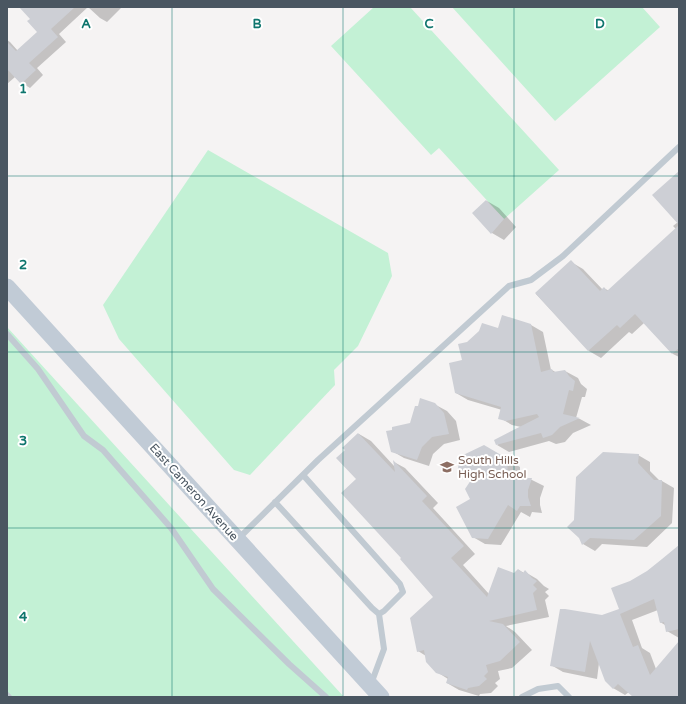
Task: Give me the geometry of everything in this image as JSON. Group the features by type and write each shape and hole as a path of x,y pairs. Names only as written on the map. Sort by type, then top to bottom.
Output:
{"main road":[{"name":"East Cameron Avenue","path":"7,287 376,691"}],"lane":[{"path":"238,539 318,460 509,286 531,280 563,256 679,147"},
{"path":"7,334 38,369 84,436 102,450 171,528 213,589 289,664 326,697"},
{"path":"303,475 400,584 402,592 384,611 379,614"},
{"path":"276,502 379,614 384,649 376,691"},
{"path":"522,697 538,689 558,686 569,697"}],"green space":[{"path":"374,7 410,7 559,170 504,219 439,148 431,155 331,46"},
{"path":"452,7 642,7 660,27 555,121"},
{"path":"208,150 388,253 392,276 358,346 334,370 335,385 250,475 234,470 119,339 103,305"},
{"path":"7,327 344,697 7,697"}],"building":[{"path":"19,7 75,7 51,29 58,37 29,63 36,70 21,84 7,69 7,42 16,51 37,32 27,21 30,19"},
{"path":"679,171 679,225 652,195"},
{"path":"486,200 504,219 491,234 472,213"},
{"path":"679,225 679,348 672,354 635,314 620,328 617,325 588,351 535,293 571,260 600,291 604,287 607,291"},
{"path":"502,315 531,324 541,372 552,369 553,372 565,370 575,381 573,391 569,390 563,414 580,418 560,427 552,435 543,438 541,433 496,445 494,440 539,417 537,414 506,421 498,419 501,407 455,393 449,363 462,360 458,344 467,342 479,331 482,323 498,328"},
{"path":"420,398 435,403 444,413 449,434 432,437 422,447 417,460 391,452 386,431 392,430 392,427 410,423 415,406 418,406"},
{"path":"358,433 395,472 393,460 427,496 422,501 464,546 451,558 487,597 498,567 514,573 518,569 523,573 525,570 537,581 533,585 537,589 533,593 537,610 489,621 503,624 520,642 500,661 486,665 488,672 484,676 487,679 479,686 468,688 467,690 446,683 448,677 436,673 426,662 424,650 417,652 410,618 433,597 400,559 401,558 341,493 356,479 336,458 345,450 342,448"},
{"path":"484,445 508,459 507,478 519,472 522,478 532,478 528,490 528,497 531,506 520,506 517,511 508,505 488,539 472,538 456,507 470,499 465,489 471,480 458,470 459,457"},
{"path":"603,452 639,454 638,463 654,480 662,480 661,516 634,540 590,538 582,545 579,538 567,527 574,520 576,477"},
{"path":"679,545 679,629 666,632 664,622 660,623 654,599 620,614 633,647 638,645 650,675 679,641 679,697 633,697 618,684 613,689 605,681 590,641 585,672 550,666 560,609 602,615 619,609 611,588 630,581 647,571"}],"place":[{"name":"South Hills High School","path":"447,467"}]}
